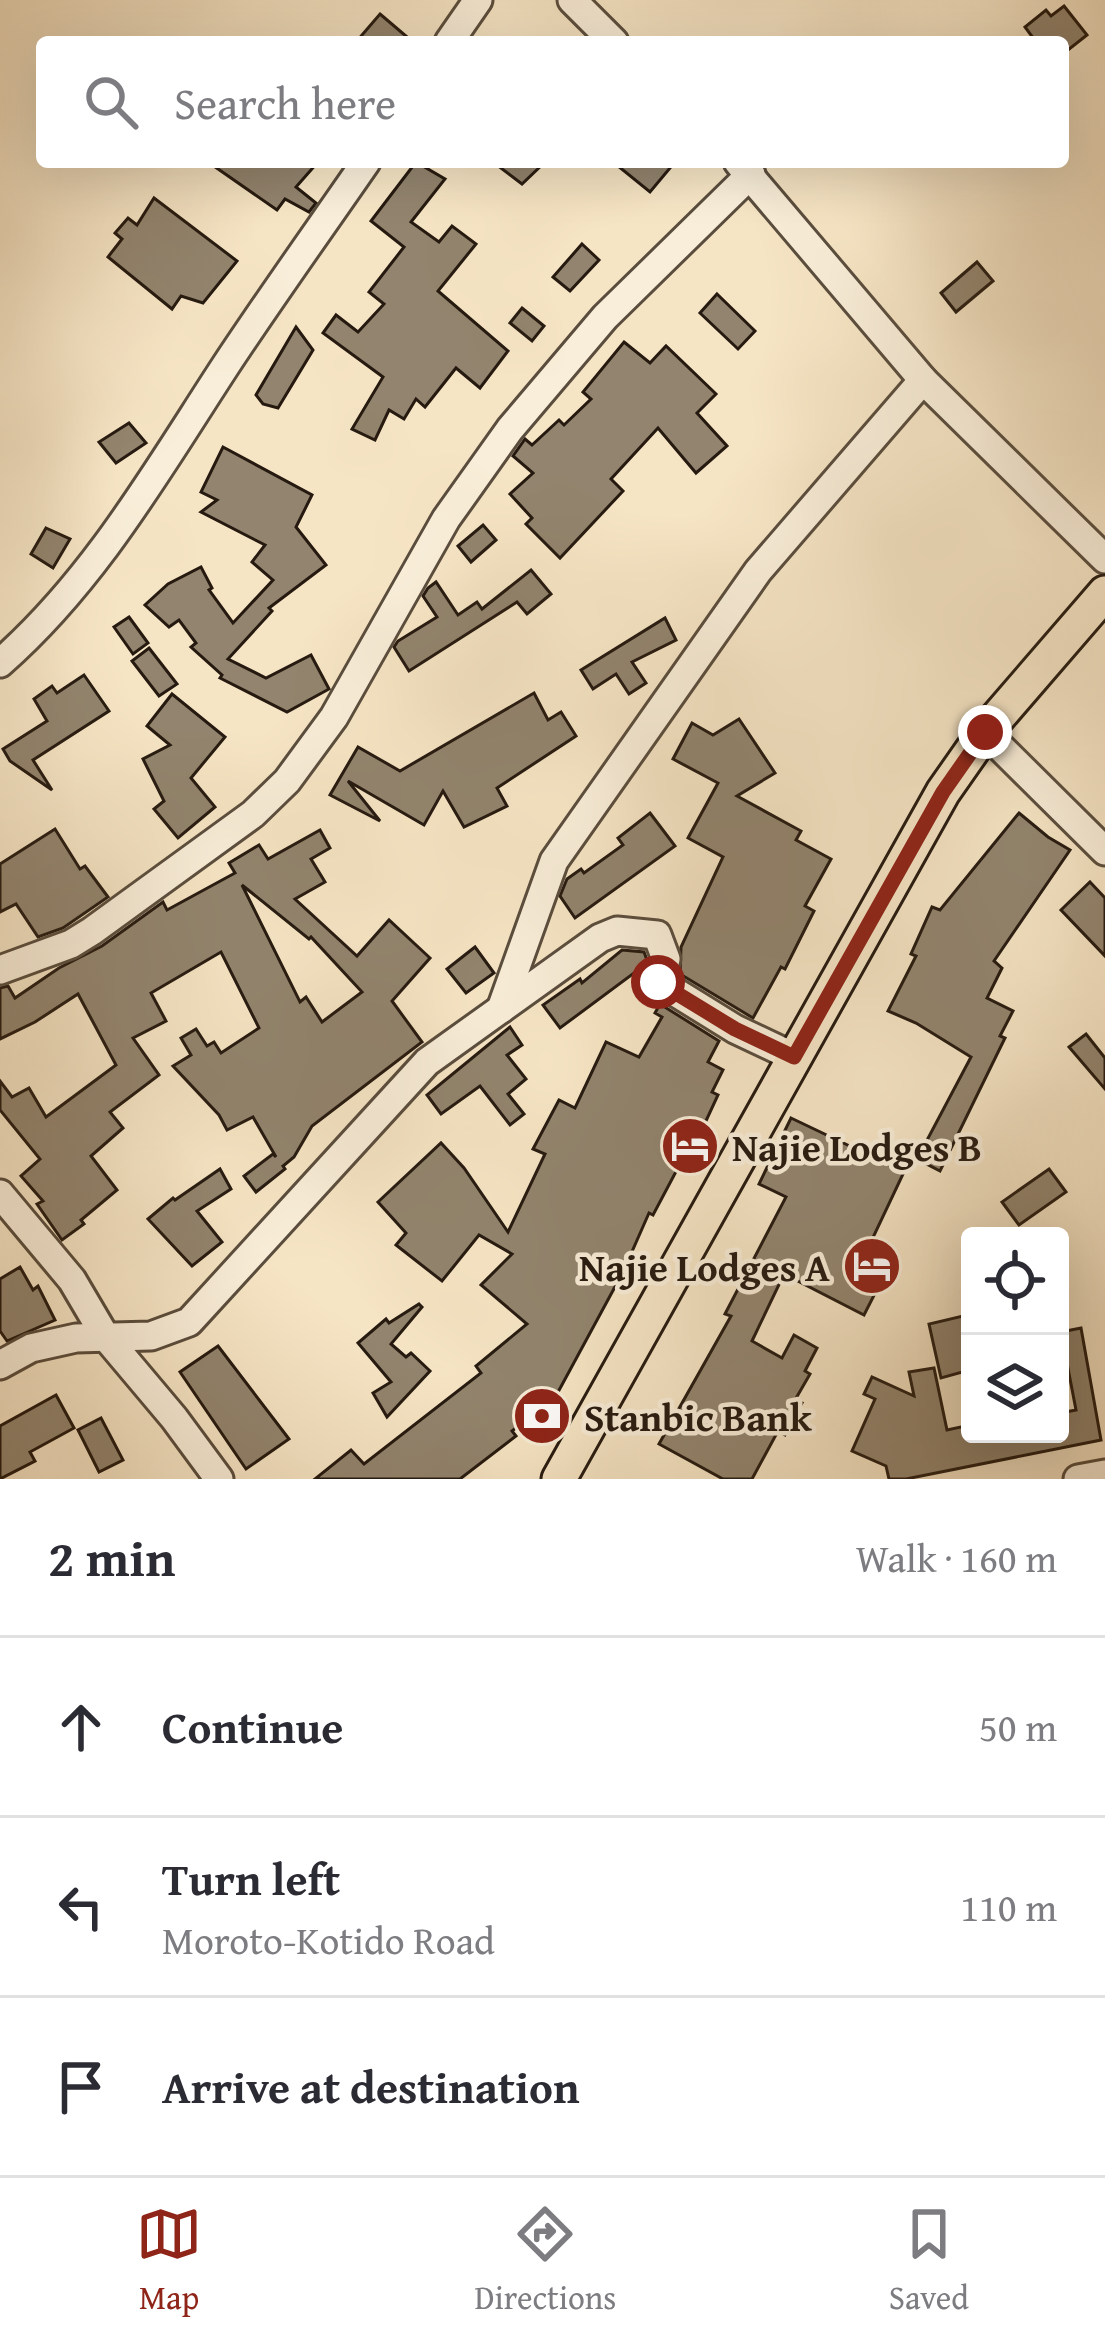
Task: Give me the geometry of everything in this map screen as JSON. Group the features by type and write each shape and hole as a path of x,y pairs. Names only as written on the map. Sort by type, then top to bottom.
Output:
{"main road":[{"path":"559,1479 943,792 985,732 1105,592"}],"street":[{"path":"453,36 478,0"},
{"path":"572,0 608,36"},
{"path":"0,663 58,606 146,491 226,364 362,168"},
{"path":"0,970 71,944 92,931 253,814 287,781 334,717 446,519 510,429 605,316 744,168 923,380 1105,559"},
{"path":"501,1009 554,861 758,571 923,380"},
{"path":"985,732 1105,851"},
{"path":"0,1365 31,1348 76,1337 151,1336 189,1322 427,1062 600,938 617,931 657,935 666,959 658,982 735,1029 794,1057"},
{"path":"0,1194 72,1280 104,1336 175,1418 219,1479"},
{"path":"1078,1479 1105,1474"}],"building":[{"path":"1064,6 1087,35 1069,49 1069,36 1032,36 1025,27 1046,10 1051,16"},
{"path":"380,14 406,36 361,36"},
{"path":"217,168 313,168 296,187 316,203 309,212 285,199 277,210"},
{"path":"411,168 426,168 445,179 411,222 439,242 452,226 476,244 438,291 508,351 480,388 456,368 425,407 416,399 404,419 389,410 375,440 352,429 383,377 323,333 336,315 358,332 384,304 369,292 404,247 371,221"},
{"path":"501,168 539,168 522,184"},
{"path":"620,168 670,168 650,192"},
{"path":"154,198 237,261 203,303 181,296 172,309 108,257 122,239 115,233 128,218 137,225"},
{"path":"582,244 599,260 570,291 553,277"},
{"path":"977,262 993,281 956,312 941,293"},
{"path":"717,294 755,331 738,349 700,313"},
{"path":"522,308 544,326 532,341 510,323"},
{"path":"296,327 313,350 278,408 263,404 256,395"},
{"path":"624,342 650,363 666,346 716,394 697,413 727,446 696,473 658,428 611,479 623,491 560,558 526,524 532,518 510,494 533,473 513,456 525,439 532,445 559,420 564,425 591,399 583,392"},
{"path":"129,423 146,443 116,463 99,442"},
{"path":"223,447 312,495 296,527 326,565 269,608 272,611 228,659 266,678 311,655 329,689 287,712 220,678 191,647 196,643 179,620 169,627 145,605 168,584 201,567 209,590 233,623 273,580 252,562 265,545 201,512 217,500 201,492"},
{"path":"483,525 496,540 471,562 458,546"},
{"path":"46,528 70,539 53,568 31,554"},
{"path":"531,570 551,594 527,614 517,602 409,671 394,647 437,617 423,596 428,588 436,582 458,615 477,602 482,609"},
{"path":"129,617 148,643 133,654 114,627"},
{"path":"665,618 676,640 632,662 646,683 629,694 616,674 593,689 581,670"},
{"path":"149,648 177,684 159,696 132,661"},
{"path":"84,675 109,711 33,760 52,790 10,761 3,749 47,721 34,699 52,686 57,693"},
{"path":"534,693 548,720 561,712 576,736 497,788 507,806 464,827 443,791 424,825 348,781 380,821 330,795 358,747 400,771"},
{"path":"172,694 225,737 191,778 215,807 178,838 154,809 164,801 143,759 170,745 147,726"},
{"path":"739,719 775,773 737,796 801,831 796,840 831,859 805,906 814,911 753,1018 680,974 681,947 723,857 688,838 718,783 673,759 692,723 713,735"},
{"path":"650,813 675,846 575,918 560,896 567,879 581,869 584,873 623,845 618,838"},
{"path":"1019,813 1070,850 994,961 1002,968 987,998 1013,1011 1000,1036 1005,1038 940,1171 917,1159 971,1057 888,1011 916,956 911,954 932,907 940,910"},
{"path":"55,829 80,869 85,866 108,897 63,928 38,937 16,904 0,912 0,864"},
{"path":"320,830 330,848 311,859 325,882 295,899 357,956 389,920 430,958 392,1001 422,1042 312,1126 285,1169 256,1192 244,1176 273,1154 276,1157 253,1117 227,1130 173,1066 191,1055 181,1038 196,1029 207,1046 214,1042 221,1053 259,1028 221,952 151,993 166,1021 133,1038 159,1075 110,1112 123,1128 91,1156 117,1190 62,1240 37,1204 43,1201 21,1176 40,1159 0,1110 0,1081 12,1097 29,1088 46,1117 116,1065 78,994 0,1039 0,988 8,986 15,998 102,946 163,902 167,910 235,873 229,863 259,845 268,859","holes":["242,885 309,939 362,992 322,1022 306,997 300,1002"]},
{"path":"1090,882 1105,898 1105,956 1061,910"},
{"path":"475,947 494,973 466,993 447,969"},
{"path":"622,950 644,952 643,973 638,970 560,1028 543,1005 580,979 582,983"},
{"path":"660,1004 719,1041 708,1062 723,1070 712,1092 718,1095 693,1149 689,1147 653,1215 649,1213 557,1394 512,1431 516,1436 460,1479 315,1479 351,1450 364,1464 481,1373 476,1366 527,1324 481,1285 512,1254 479,1235 442,1281 396,1245 406,1233 378,1202 441,1143 508,1232 545,1154 533,1149 559,1100 575,1108 606,1042 639,1057 662,1017 655,1013"},
{"path":"510,1027 522,1045 507,1055 526,1079 508,1094 524,1114 510,1125 480,1086 441,1114 427,1095"},
{"path":"1086,1034 1105,1058 1105,1089 1069,1047"},
{"path":"791,1118 904,1172 868,1248 892,1260 864,1315 784,1274 752,1341 782,1358 794,1335 817,1348 805,1371 810,1374 795,1400 802,1403 785,1435 778,1431 752,1479 723,1479 659,1444 731,1316 725,1314 786,1197 759,1184"},
{"path":"220,1169 231,1189 197,1211 222,1242 192,1266 148,1219"},
{"path":"1049,1169 1066,1192 1019,1225 1002,1202"},
{"path":"20,1267 33,1290 38,1286 55,1320 7,1341 0,1331 0,1279"},
{"path":"419,1304 422,1307 391,1344 406,1357 411,1353 430,1371 387,1417 373,1393 391,1382 358,1343 386,1319 389,1323"},
{"path":"961,1316 961,1372 941,1378 929,1324"},
{"path":"1081,1328 1101,1440 906,1479 889,1479 886,1466 852,1451 875,1399 864,1394 872,1377 914,1396 909,1372 934,1368 947,1430 961,1427 961,1443 1069,1443 1069,1411 1076,1410 1069,1374 1069,1330"},
{"path":"218,1346 289,1439 246,1469 180,1372"},
{"path":"56,1395 74,1428 30,1452 35,1461 0,1479 0,1426"},
{"path":"101,1418 123,1460 99,1472 78,1430"}],"place":[{"name":"Najie Lodges B","path":"690,1146"},
{"name":"Najie Lodges A","path":"872,1266"},
{"name":"Stanbic Bank","path":"542,1416"}],"route":[{"path":"658,982 735,1029 794,1057 943,792 985,732"}]}
